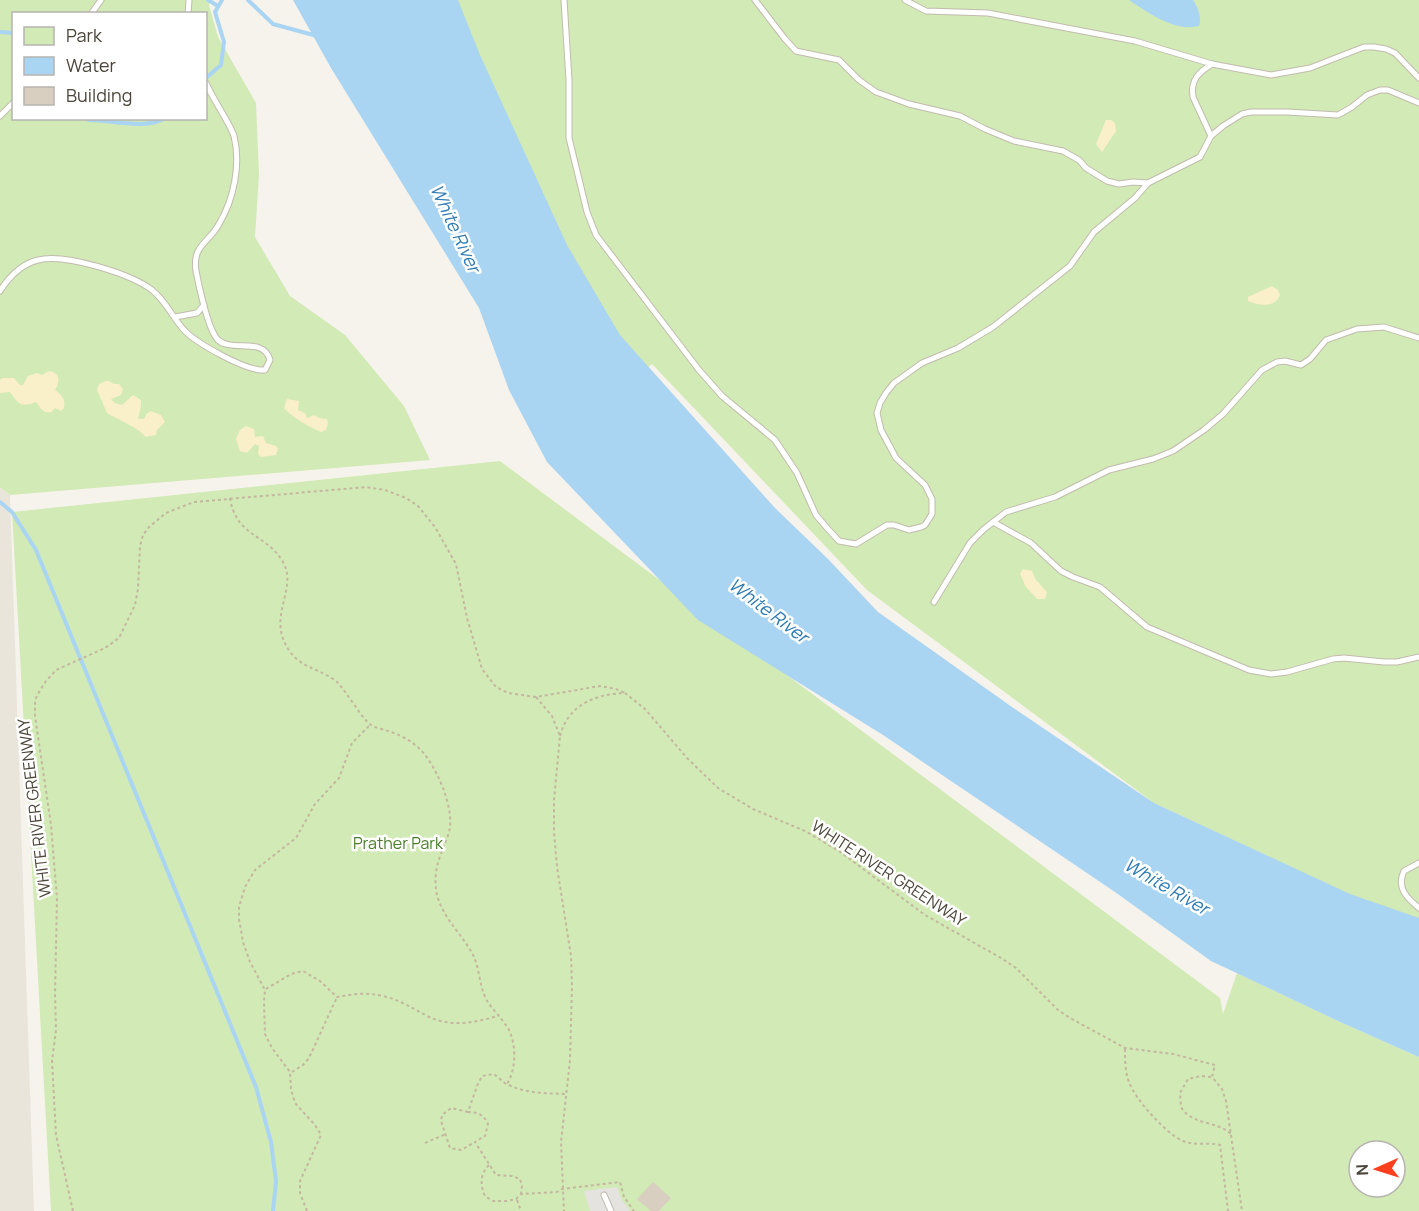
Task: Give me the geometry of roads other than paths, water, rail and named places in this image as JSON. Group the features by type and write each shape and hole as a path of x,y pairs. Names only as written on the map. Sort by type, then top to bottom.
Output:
{"lane":[{"path":"564,0 569,80 569,138 587,212 596,235 699,370 722,396 775,440 797,473 816,514 839,541 848,544 856,544 887,525 909,530 921,527 932,514 932,499 925,484 896,458 881,430 877,413 880,403 894,383 922,363 958,348 993,327 1070,266 1094,232 1135,198 1148,183 1200,157 1211,136 1242,114 1295,112 1338,115 1366,95 1380,90 1388,90 1419,103"},
{"path":"755,0 784,39 796,51 839,60 859,80 876,92 960,116 1014,141 1063,152 1079,160 1086,168 1107,181 1119,184 1148,183"},
{"path":"905,0 926,11 988,13 1135,41 1212,64 1264,74 1285,74 1323,64 1364,47 1374,47 1395,53 1419,78"},
{"path":"1211,136 1192,90 1197,75 1212,64"},
{"path":"1,289 23,266 40,259 61,259 100,268 138,281 161,298 182,328 196,340 251,369 265,370 270,360 265,351 251,346 219,341 204,305 196,271 196,254 199,246 215,231 234,188 236,156 234,134 207,86"},
{"path":"0,116 12,104"},
{"path":"175,317 197,313 204,305"},
{"path":"934,602 970,543 1006,512 1055,497 1108,470 1153,459 1173,451 1223,414 1262,370 1277,362 1286,361 1301,365 1310,359 1326,340 1357,328 1391,328 1419,338"},
{"path":"993,522 1031,543 1061,571 1073,578 1100,587 1147,627 1249,670 1271,674 1287,672 1333,659 1397,662 1419,657"},
{"path":"1419,863 1404,872 1401,885 1402,891 1419,908"},
{"path":"604,1195 611,1211"}],"water":[{"name":"White River","path":"293,0 458,0 480,55 567,245 620,335 775,508 878,612 1012,707 1154,803 1350,894 1419,918 1419,1057 1211,961 1115,892 883,735 698,620 547,462 509,390 479,308 331,68"},
{"path":"1129,0 1193,0 1199,13 1199,26 1171,24 1153,16"}],"waterway":[{"path":"208,0 218,6"},
{"path":"207,77 221,65 224,42 215,12 222,0"},
{"path":"248,0 273,24 317,36"},
{"path":"0,32 12,33"},
{"path":"89,120 139,124 161,120"},
{"path":"0,502 12,512 36,550 256,1087 271,1142 276,1181 273,1211"}],"park label":[{"name":"Prather Park","path":"398,843"}]}
